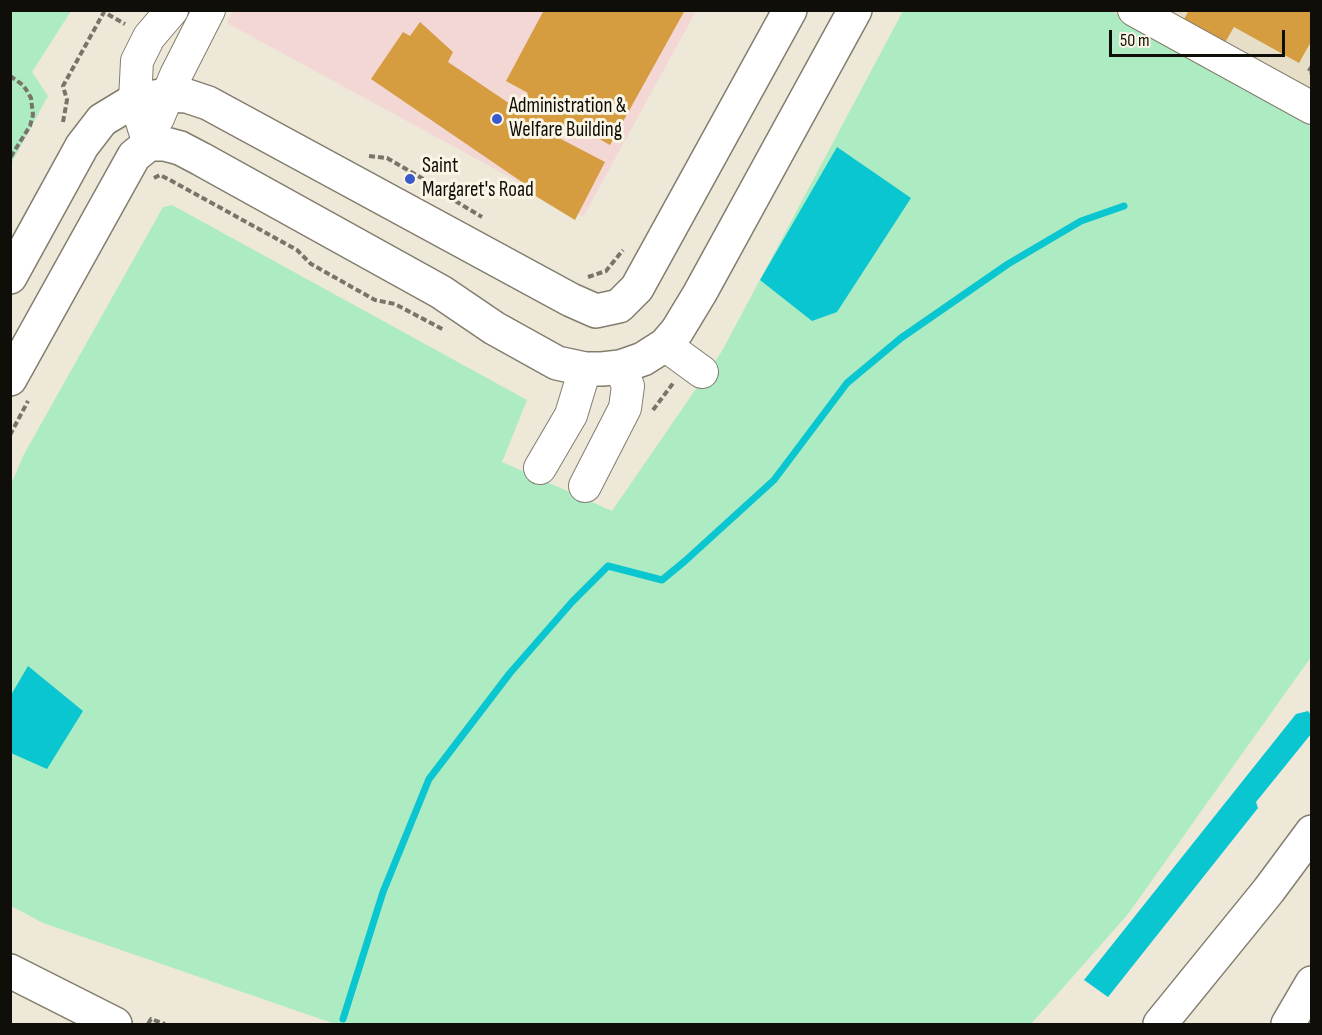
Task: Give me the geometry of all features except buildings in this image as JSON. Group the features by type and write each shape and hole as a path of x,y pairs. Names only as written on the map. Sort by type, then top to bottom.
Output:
{"main road":[{"path":"10,278 82,146 102,120 135,100 167,95 187,96 208,103 596,311 619,306 637,288 790,10"},
{"path":"10,379 134,156 149,144 165,144 186,151 441,292 494,328 557,363 585,369 620,367 643,359 664,345 677,331 855,10"},
{"path":"1160,1024 1269,890 1311,832"},
{"path":"1141,1024 1269,890"},
{"path":"10,971 115,1024"},
{"path":"1288,1024 1311,983"}],"lane":[{"path":"149,144 135,100 137,61 149,37 172,10"},
{"path":"149,144 167,95 209,10"},
{"path":"1134,10 1311,108"},
{"path":"664,345 702,372"},
{"path":"585,486 625,408 628,386 620,367"},
{"path":"540,468 571,415 585,369"}],"path":[{"path":"61,124 65,118 67,100 63,86 104,12 130,26"},
{"path":"1311,66 1308,72 1311,73"},
{"path":"10,76 23,84 31,98 33,115 30,126 10,158"},
{"path":"360,151 370,157 387,158 440,188 452,199 489,222"},
{"path":"150,180 160,175 183,187"},
{"path":"578,272 588,277 606,271 628,241"},
{"path":"148,1024 151,1019 165,1024"}],"shaded area":[{"path":"233,10 696,11 583,217 227,23"},
{"path":"1111,11 1311,11 1311,121 1276,102"}],"green space":[{"path":"11,10 71,11 32,72 48,96 11,164"},
{"path":"903,11 1111,11 1311,121 1311,657 1128,914 1031,1024 335,1024 43,923 11,906 10,487 23,456 163,207 172,205 527,400 502,462 612,511 722,351"}],"water":[{"path":"837,147 911,198 837,312 812,321 760,280"},
{"path":"28,666 83,711 47,769 11,753 11,695"},
{"path":"1308,711 1311,715 1311,734 1256,802 1258,808 1108,997 1084,980 1296,714"}],"waterway":[{"path":"343,1019 383,892 429,779 510,673 572,602 608,566 662,580 774,480 847,383 901,338 1008,264 1081,221 1124,206"}],"place":[{"name":"Administration & Welfare Building","path":"497,119"},
{"name":"Saint Margaret's Road","path":"410,179"}]}
